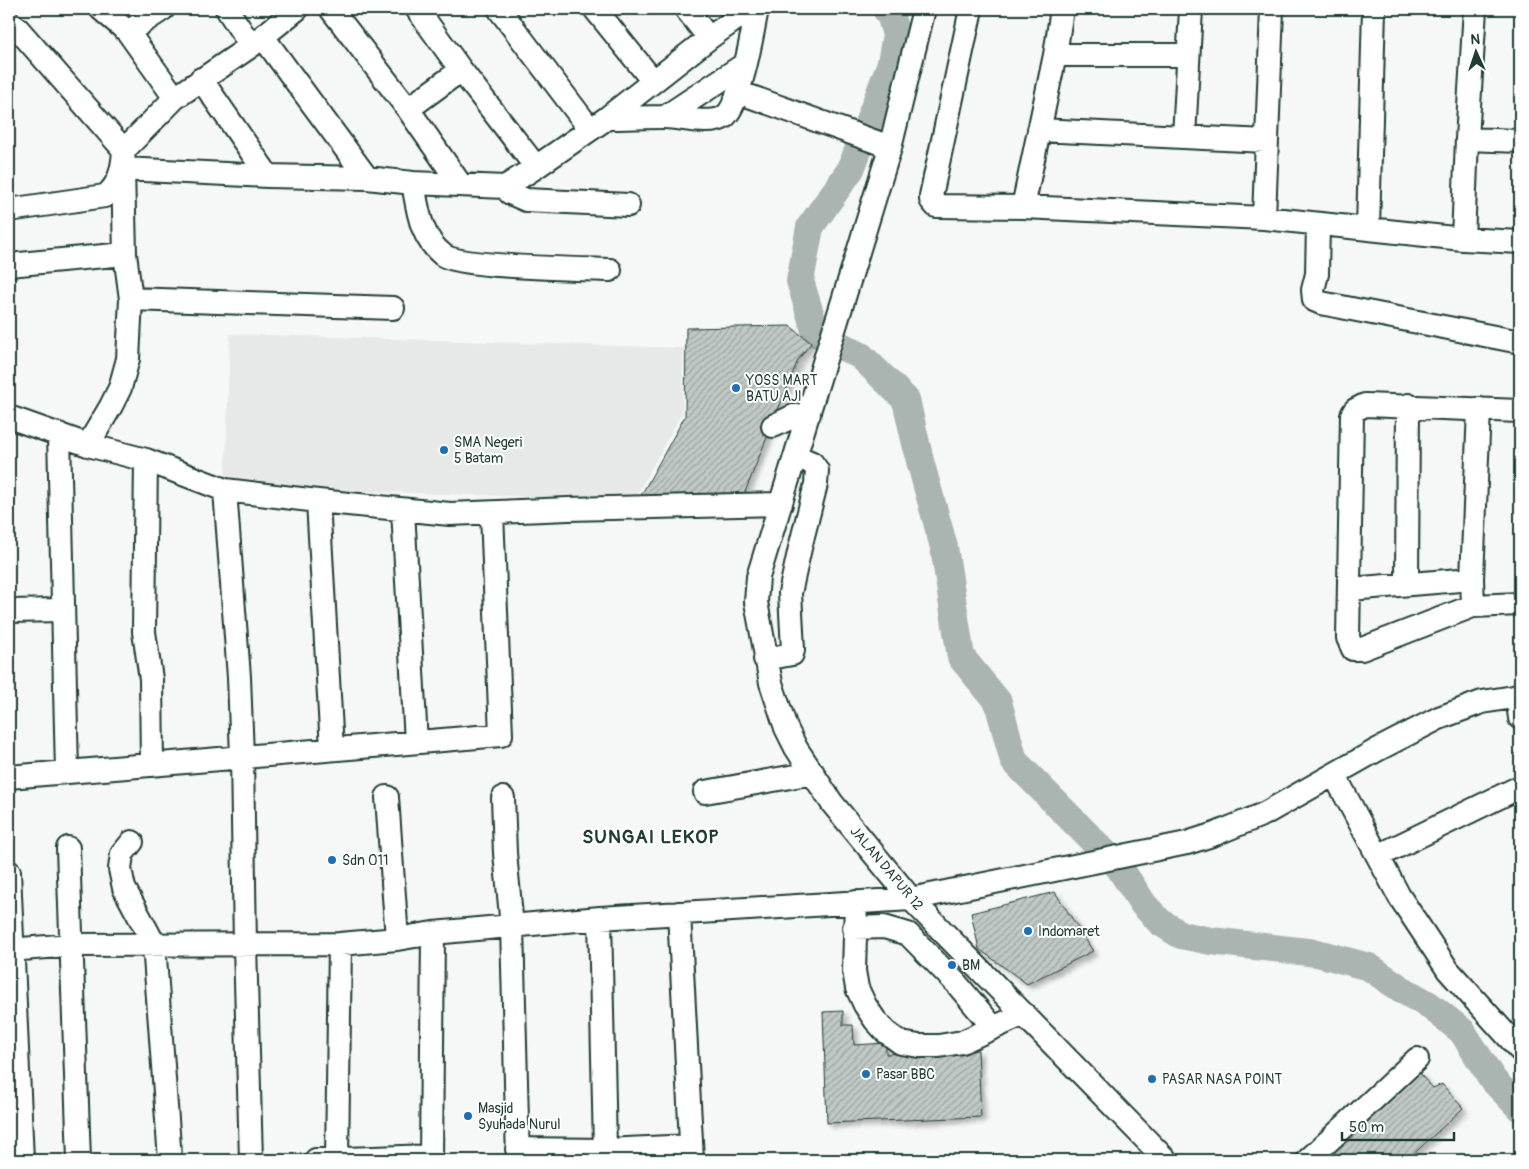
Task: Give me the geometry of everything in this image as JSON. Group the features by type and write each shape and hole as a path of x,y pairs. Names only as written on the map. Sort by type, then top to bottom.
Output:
{"street":[{"path":"100,9 128,32 175,98"},
{"path":"128,32 163,9"},
{"path":"227,9 257,42 367,178"},
{"path":"9,210 105,196 111,192 123,159 175,98 257,42 295,9"},
{"path":"331,9 408,109 460,184"},
{"path":"417,9 461,70 536,167"},
{"path":"499,9 598,124"},
{"path":"595,9 654,81"},
{"path":"686,9 709,38"},
{"path":"123,159 268,176 367,178 413,183 505,187 598,124 709,38 750,9"},
{"path":"598,124 665,117 717,120 729,113 738,92 758,9"},
{"name":"JALAN DAPUR 12","path":"924,9 884,146 843,303 758,577 756,602 771,684 786,728 796,748 832,803 911,899 1166,1160"},
{"path":"971,9 930,196 933,204 940,207 1022,207 1264,218 1520,242"},
{"path":"1022,207 1055,55 1062,9"},
{"path":"1184,137 1191,9"},
{"path":"1264,218 1272,9"},
{"path":"1368,228 1374,9"},
{"path":"1463,238 1475,9"},
{"path":"12,28 123,159 125,254 131,299 128,359 120,388 88,445"},
{"path":"1055,55 1188,55"},
{"path":"665,117 745,64"},
{"path":"408,109 461,70"},
{"path":"201,79 268,176"},
{"path":"738,92 884,146"},
{"path":"1039,130 1266,141"},
{"path":"1467,139 1520,141"},
{"path":"413,183 420,222 426,236 445,257 469,262 610,270"},
{"path":"505,187 510,193 526,200 628,205"},
{"path":"1318,224 1317,274 1313,290 1314,300 1321,303 1520,342"},
{"path":"9,264 125,254"},
{"path":"131,299 393,308"},
{"path":"1520,411 1408,405 1365,405 1355,410 1352,414 1348,638 1350,646 1357,649 1473,606 1520,604"},
{"path":"1407,584 1408,405"},
{"path":"1473,606 1472,579 1479,409"},
{"path":"773,426 794,416 809,414"},
{"path":"9,418 88,445 146,460 225,490 318,501 450,514 781,504"},
{"path":"59,434 66,772"},
{"path":"766,659 788,656 792,654 793,650 790,593 816,484 817,470 812,463 796,456"},
{"path":"146,460 144,632 151,680 152,765"},
{"path":"225,490 239,677 251,1160"},
{"path":"318,501 332,749"},
{"path":"404,510 416,742"},
{"path":"9,777 501,735 492,513"},
{"path":"1350,589 1472,579"},
{"path":"9,611 63,610"},
{"path":"10,950 72,945 340,944 397,939 433,933 600,918 911,899 1187,843 1216,834 1264,814 1377,750 1439,718 1482,702 1519,696 1520,718"},
{"path":"705,792 813,773"},
{"path":"1334,776 1399,896 1448,970 1520,1050"},
{"path":"1378,856 1520,787"},
{"path":"387,797 397,939"},
{"path":"503,798 505,853 512,927 517,1154 605,1150 691,1153 679,913"},
{"path":"132,842 122,854 120,869 124,888 154,944 170,1160"},
{"path":"68,848 79,1160"},
{"path":"9,872 10,950 22,1160"},
{"path":"856,902 854,971 857,988 864,1005 875,1020 894,1038 902,1043 919,1046 939,1046 962,1042 1024,1014"},
{"path":"600,918 605,1150"},
{"path":"854,928 884,927 908,934 956,984 993,1027"},
{"path":"340,944 326,1160 431,1158 433,933"},
{"path":"1308,1160 1417,1059"}],"shaded area":[{"name":"SMA Negeri 5 Batam","path":"230,334 684,348 682,413 634,500 225,487"}],"building":[{"name":"YOSS MART BATU AJI","path":"790,326 811,343 798,360 743,497 639,499 685,416 686,328"},
{"name":"Indomaret","path":"1055,892 1093,951 1027,984 979,949 971,913"},
{"path":"843,1011 843,1025 853,1025 854,1045 886,1043 886,1054 978,1050 981,1117 827,1123 823,1012"},
{"path":"1419,1073 1433,1088 1442,1084 1463,1108 1407,1160 1324,1160"}],"waterway":[{"path":"886,9 891,17 896,35 891,63 851,169 810,227 800,281 816,333 861,356 906,400 920,461 944,547 961,657 998,702 1014,761 1119,867 1144,905 1160,922 1181,935 1211,941 1317,953 1369,967 1429,1005 1462,1031 1493,1080 1520,1108"}],"place":[{"name":"YOSS MART BATU AJI","path":"736,388"},
{"name":"SMA Negeri 5 Batam","path":"444,450"},
{"name":"Sdn 011","path":"332,860"},
{"name":"Indomaret","path":"1028,931"},
{"name":"BM","path":"952,965"},
{"name":"Pasar BBC","path":"866,1074"},
{"name":"PASAR NASA POINT","path":"1152,1079"},
{"name":"Masjid Syuhada Nurul","path":"468,1116"}],"district":[{"name":"SUNGAI LEKOP","path":"651,836"}]}
